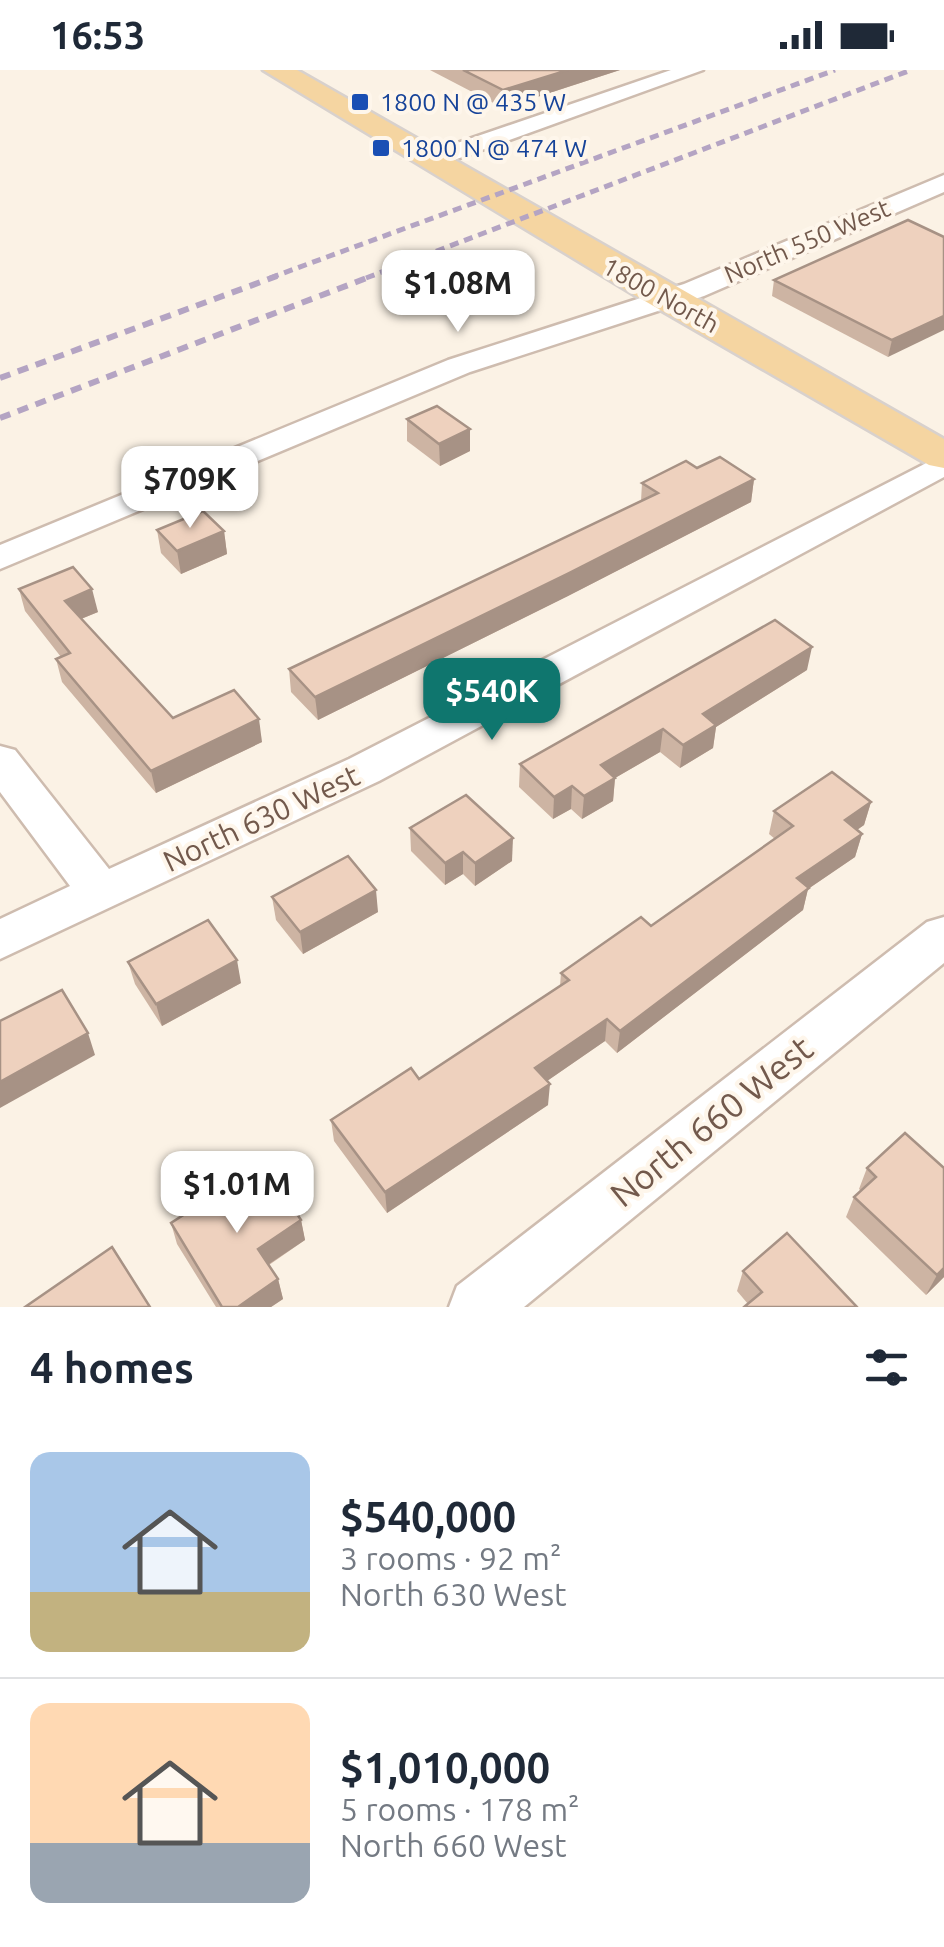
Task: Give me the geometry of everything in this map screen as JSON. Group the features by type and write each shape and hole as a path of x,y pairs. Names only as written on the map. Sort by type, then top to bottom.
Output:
{"main road":[{"name":"1800 North","path":"277,70 668,300 944,456"}],"street":[{"path":"434,159 692,70"},
{"name":"North 550 West","path":"0,558 459,366 668,300 944,183"},
{"path":"908,198 944,214"},
{"name":"North 630 West","path":"0,940 364,770 944,464"},
{"path":"0,761 101,893"},
{"name":"North 660 West","path":"478,1307 944,936"}],"building":[{"path":"463,70 568,70 503,90"},
{"path":"908,220 944,237 944,316 892,340 774,280"},
{"path":"437,406 470,429 439,444 407,419"},
{"path":"720,457 754,479 315,697 289,669 658,493 642,483 686,461 697,468"},
{"path":"203,511 224,531 177,551 157,530"},
{"path":"73,567 92,589 65,601 173,718 234,690 259,719 151,771 56,659 70,653 19,589"},
{"path":"775,620 812,647 703,714 716,725 683,745 663,729 601,765 615,778 584,796 572,786 554,797 520,764"},
{"path":"832,772 871,802 845,820 862,834 797,878 809,888 620,1031 607,1019 535,1068 550,1084 385,1192 331,1120 411,1068 419,1079 569,980 561,973 641,917 651,926 793,826 774,811"},
{"path":"466,795 513,838 475,863 463,852 445,863 410,828"},
{"path":"348,856 376,890 300,932 272,897"},
{"path":"208,920 237,960 156,1004 128,962"},
{"path":"62,990 88,1033 0,1082 0,1021"},
{"path":"905,1133 944,1168 944,1268 937,1275 854,1197 876,1177 867,1168"},
{"path":"263,1164 301,1220 258,1249 278,1279 238,1307 222,1307 171,1223"},
{"path":"787,1233 857,1307 744,1307 762,1292 743,1271"},
{"path":"112,1247 150,1307 25,1307"}],"railway":[{"path":"270,278 835,70"},
{"path":"366,278 911,70"},
{"path":"0,378 277,276"},
{"path":"0,418 372,276"}],"place":[{"name":"1800 N @ 435 W","path":"360,102"},
{"name":"1800 N @ 474 W","path":"381,148"}]}
